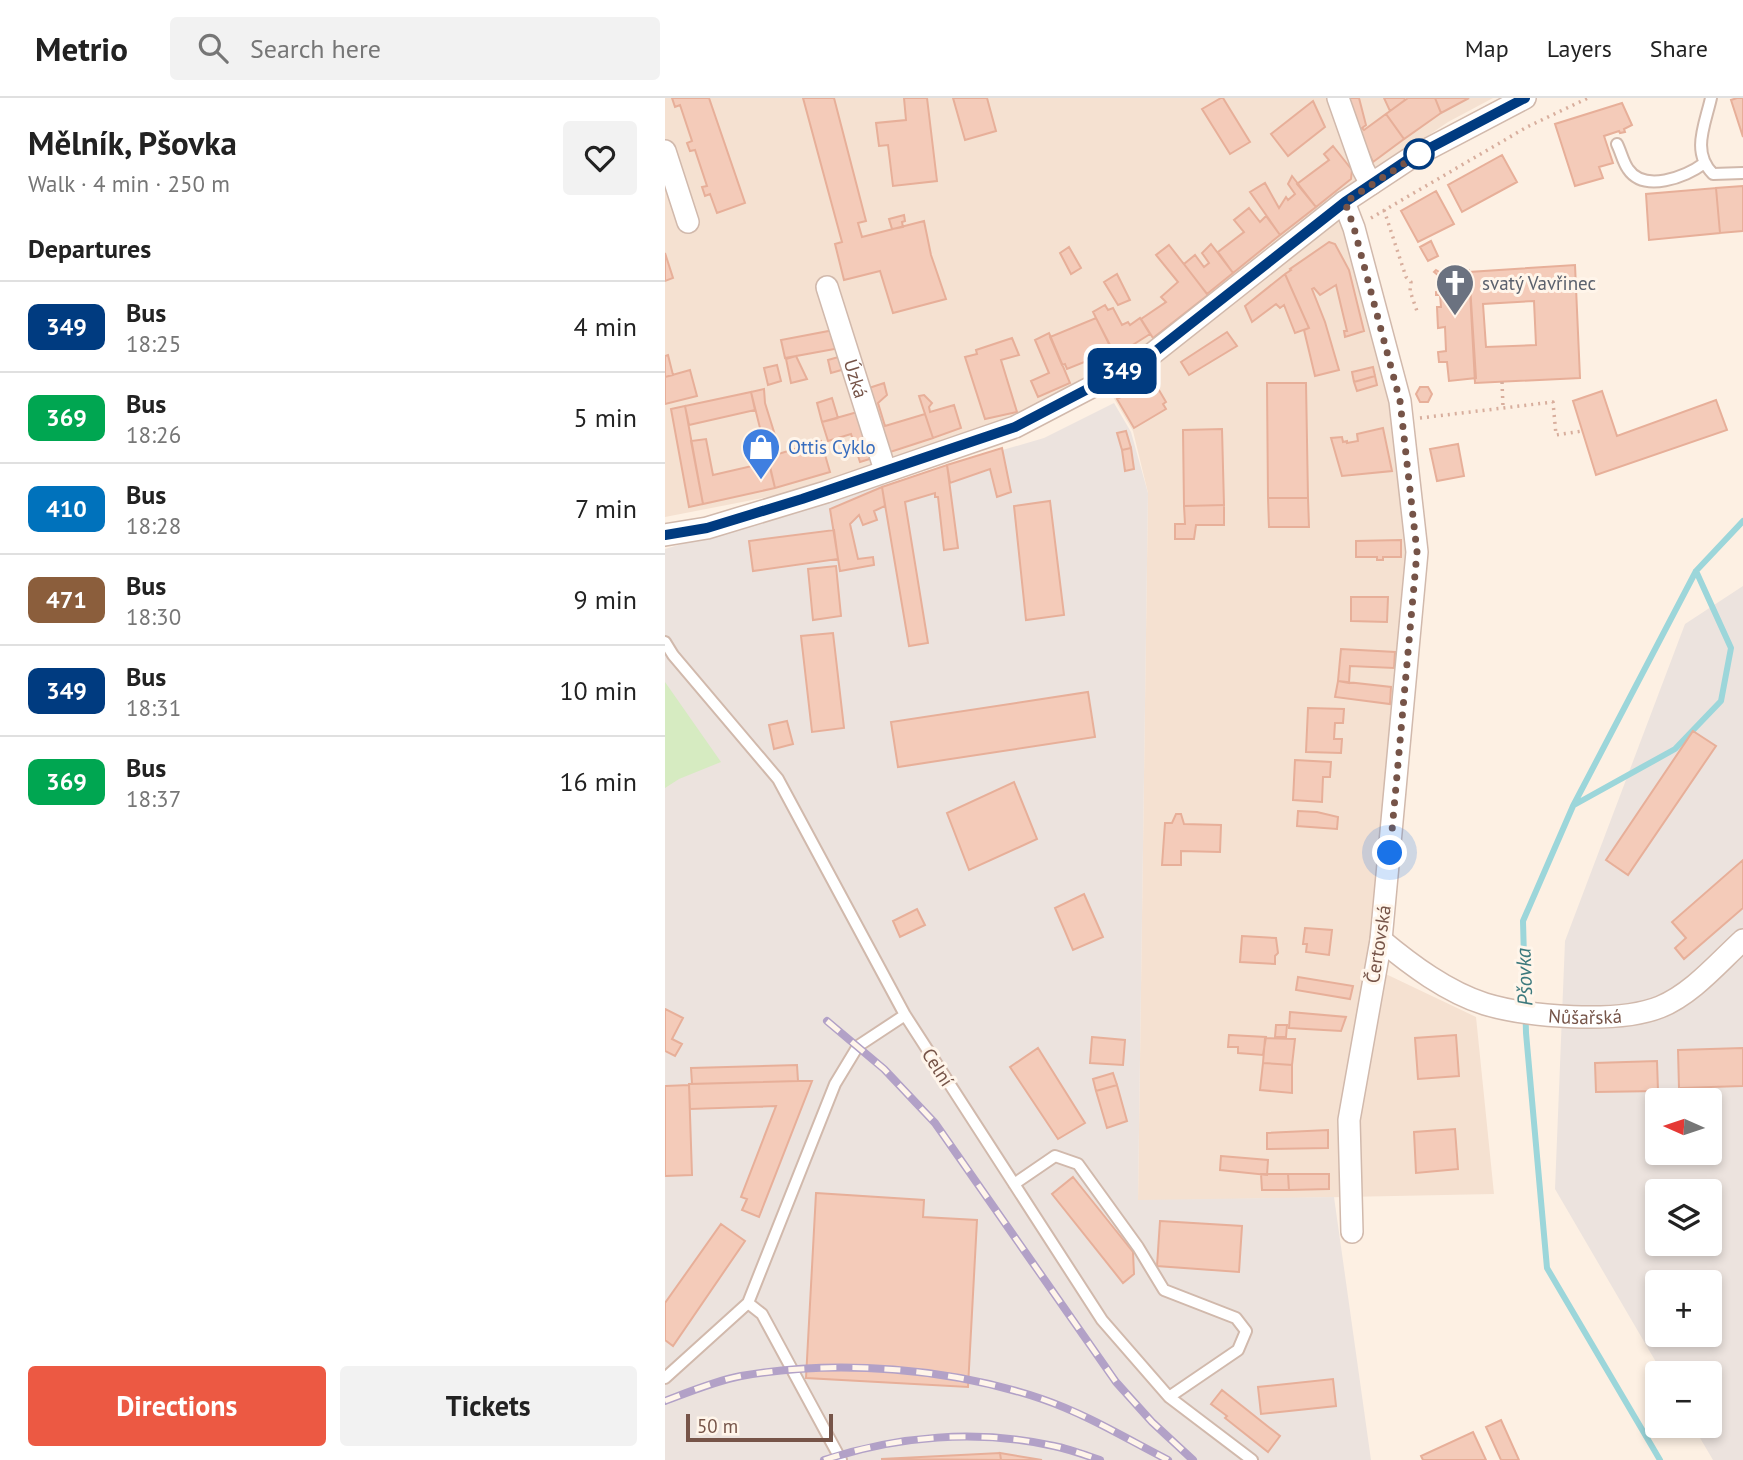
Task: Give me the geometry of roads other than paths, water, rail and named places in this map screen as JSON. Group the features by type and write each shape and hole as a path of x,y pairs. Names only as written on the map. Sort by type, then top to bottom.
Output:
{"street":[{"path":"1338,98 1371,184"},
{"path":"665,535 707,528 826,492 1015,427 1147,358 1371,184 1409,159 1525,98"},
{"path":"665,151 688,222"},
{"name":"Čertovská","path":"1345,202 1400,401 1412,433 1417,552 1381,940 1349,1120 1352,1232"},
{"name":"Úzká","path":"827,287 885,470"},
{"name":"Nůšařská","path":"1381,940 1409,964 1485,1004 1541,1014 1576,1016 1633,1015 1661,1007 1682,995 1743,940"}],"lane":[{"path":"1711,98 1701,144 1703,164 1713,174 1743,173"},
{"path":"1617,144 1629,172 1641,179 1657,181 1678,178 1690,174 1703,164"},
{"name":"Celní","path":"665,642 673,655 778,779 905,1015 1102,1320 1169,1397 1252,1460"},
{"path":"665,1378 748,1303 835,1084 858,1046 905,1015"},
{"path":"1014,1184 1055,1156 1078,1164 1138,1247 1164,1290 1236,1318 1246,1331 1238,1350 1169,1397"},
{"path":"748,1303 762,1314 841,1460"}],"waterway":[{"name":"Pšovka","path":"1660,1460 1547,1268 1526,1033 1523,921 1573,806 1696,571 1743,521"},
{"path":"1574,805 1675,749 1721,701 1731,648 1696,571"}],"railway":[{"path":"827,1021 884,1069 935,1123 1116,1382 1152,1422 1193,1460"},
{"path":"665,1401 731,1378 778,1371 854,1368 932,1374 1007,1388 1042,1399 1090,1419 1168,1460"},
{"path":"824,1460 880,1445 967,1437 1025,1441 1060,1447 1100,1460"}],"place":[{"name":"svatý Vavřinec","path":"1455,317"},
{"name":"Ottis Cyklo","path":"761,481"}]}
